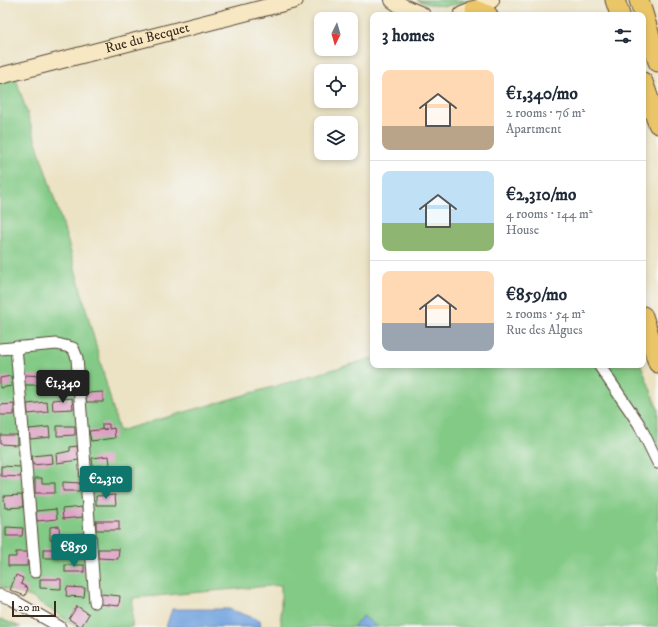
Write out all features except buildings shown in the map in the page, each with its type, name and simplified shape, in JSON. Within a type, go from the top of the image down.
[{"type":"highway","points":[[615,0],[619,12]]},
{"type":"highway","points":[[639,0],[643,12]]},
{"type":"highway","points":[[646,23],[658,62]]},
{"type":"highway","points":[[646,90],[658,124]]},
{"type":"highway","points":[[646,325],[658,363]]},
{"type":"main road","name":"Rue du Becquet","points":[[0,76],[295,0]]},
{"type":"main road","points":[[476,12],[491,0]]},
{"type":"main road","points":[[401,7],[414,12]]},
{"type":"street","points":[[0,349],[57,344],[73,348],[77,358],[95,602]]},
{"type":"street","points":[[16,347],[35,572]]},
{"type":"street","points":[[601,368],[639,424],[658,463]]},
{"type":"street","points":[[0,595],[11,599],[60,627]]},
{"type":"green space","points":[[417,0],[468,0],[462,3],[442,6]]},
{"type":"green space","points":[[14,72],[68,242],[119,431],[370,359],[370,368],[642,368],[658,409],[658,627],[281,627],[281,585],[133,598],[132,627],[77,627],[31,597],[0,587],[0,76]]},
{"type":"green space","points":[[0,619],[21,627],[0,627]]},
{"type":"water","points":[[172,609],[229,609],[260,620],[261,627],[166,627]]},
{"type":"water","points":[[363,616],[377,627],[353,627]]}]
